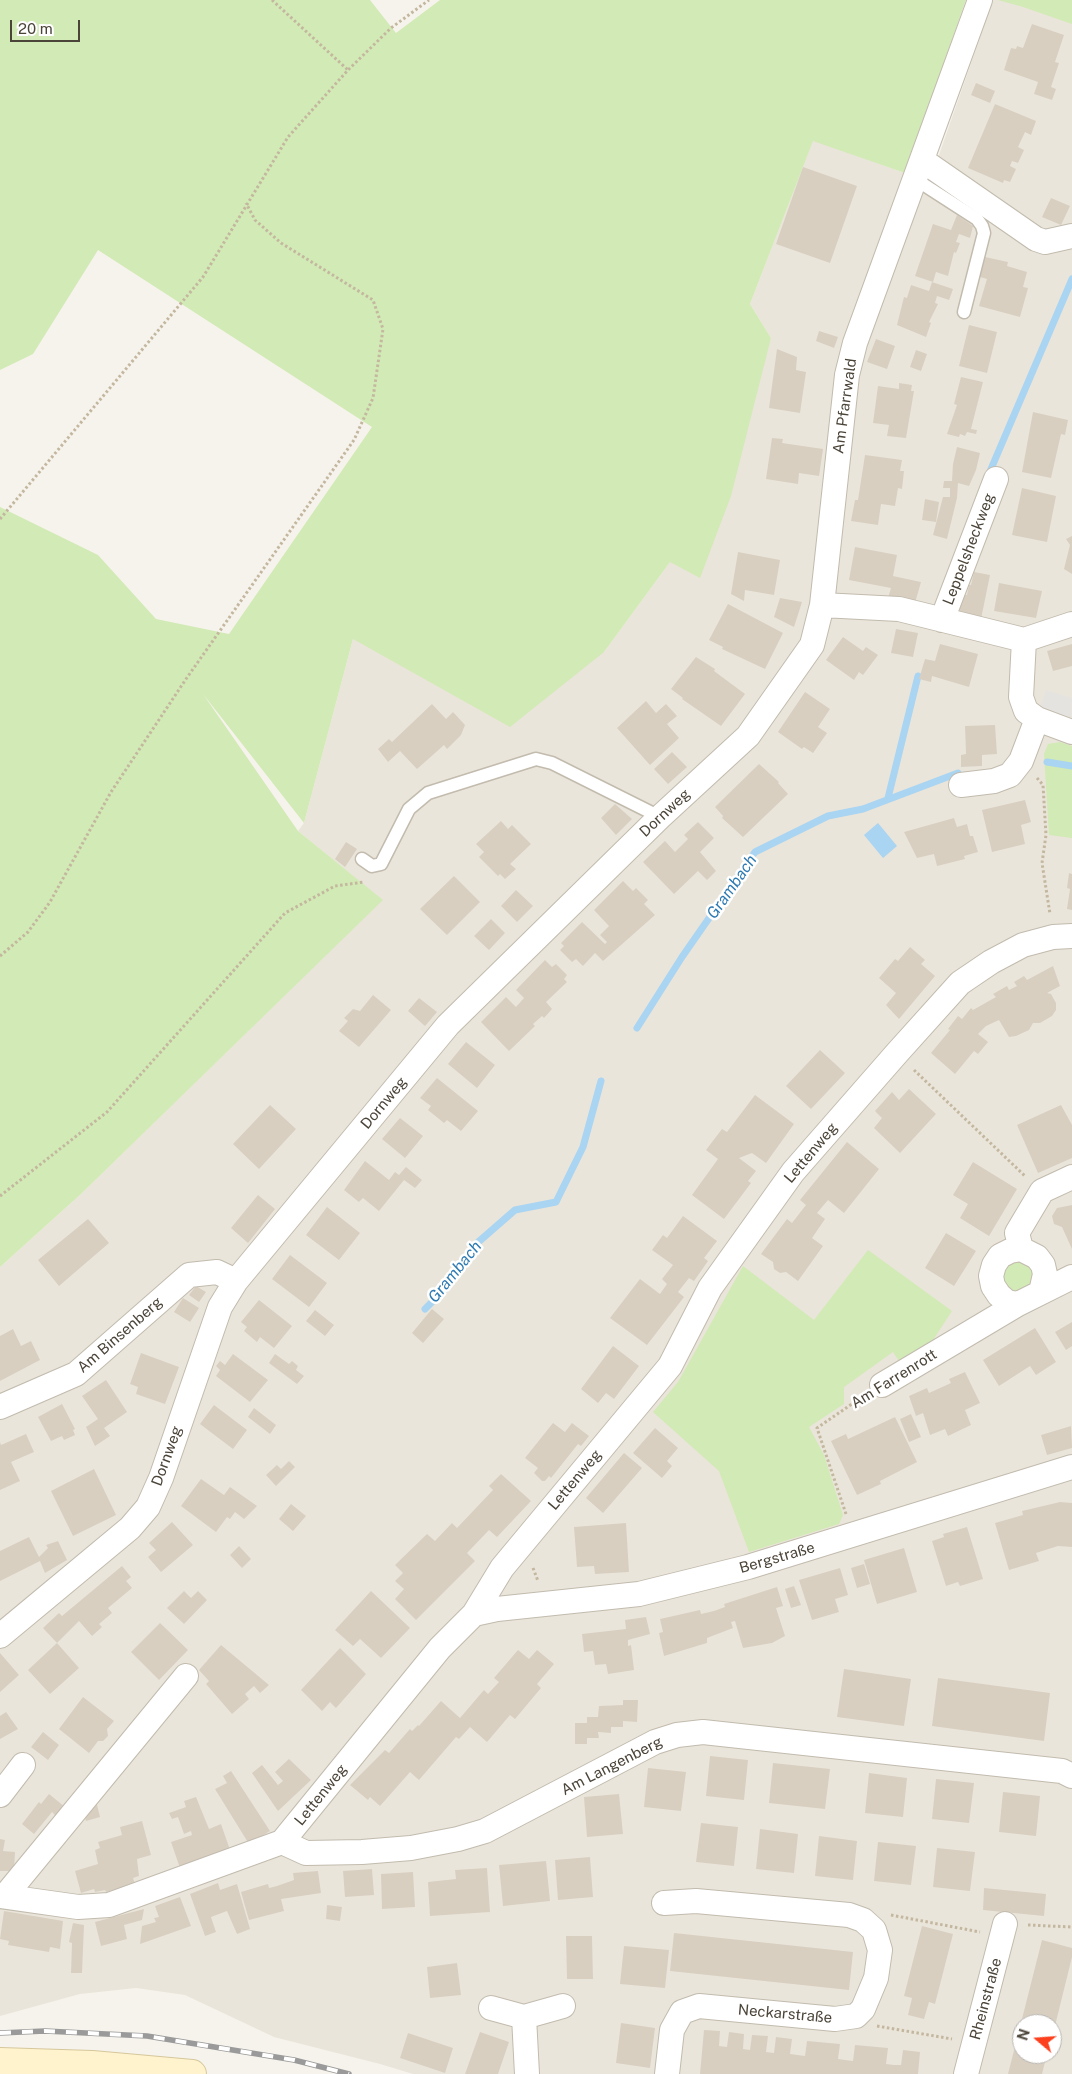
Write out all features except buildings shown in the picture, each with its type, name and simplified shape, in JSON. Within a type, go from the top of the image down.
[{"type":"main road","points":[[0,2062],[92,2065],[191,2074]]},
{"type":"street","name":"Am Pfarrwald","points":[[822,605],[847,376],[855,343],[980,0]]},
{"type":"street","points":[[919,169],[1036,239],[1045,242],[1072,236]]},
{"type":"street","name":"Leppelsheckweg","points":[[942,620],[996,479]]},
{"type":"street","name":"Leppelsheckweg","points":[[822,605],[899,609],[1024,640]]},
{"type":"street","name":"Dornweg","points":[[0,1636],[130,1528],[148,1507],[161,1478],[220,1307],[236,1281],[448,1025],[660,817],[748,736],[812,645],[822,605]]},
{"type":"street","points":[[1072,624],[1024,640],[1021,697],[1026,711],[1037,719],[1072,732]]},
{"type":"street","points":[[961,785],[994,781],[1010,775],[1021,762],[1037,719]]},
{"type":"street","name":"Lettenweg","points":[[282,1842],[440,1648],[474,1614],[502,1568],[670,1366],[710,1288],[793,1172],[960,983],[1010,951],[1062,937]]},
{"type":"street","points":[[1021,1249],[1017,1233],[1037,1187],[1072,1177]]},
{"type":"street","points":[[1018,1304],[1007,1302],[993,1286],[991,1276],[994,1265],[1000,1256],[1010,1251],[1021,1249],[1037,1257],[1043,1265],[1045,1283],[1041,1292]]},
{"type":"street","name":"Am Binsenberg","points":[[0,1407],[76,1374],[189,1275],[217,1272],[236,1281]]},
{"type":"street","name":"Am Farrenrott","points":[[882,1385],[1018,1304],[1072,1277]]},
{"type":"street","name":"Bergstraße","points":[[474,1614],[497,1608],[548,1605],[639,1594],[748,1567],[1072,1467]]},
{"type":"street","points":[[3,1896],[186,1676]]},
{"type":"street","name":"Am Langenberg","points":[[282,1842],[306,1853],[362,1852],[411,1848],[458,1839],[485,1831],[655,1742],[677,1735],[703,1732],[1062,1772],[1072,1776]]},
{"type":"street","points":[[0,1796],[23,1765]]},
{"type":"street","points":[[3,1896],[78,1907],[109,1905],[282,1842]]},
{"type":"street","points":[[664,1904],[696,1901],[849,1915],[863,1920],[874,1930]]},
{"type":"street","name":"Neckarstraße","points":[[667,2074],[672,2030],[682,2012],[699,2006],[835,2020],[856,2016],[868,2000],[879,1968],[879,1942],[874,1930]]},
{"type":"street","name":"Rheinstraße","points":[[966,2074],[1003,1930]]},
{"type":"street","points":[[491,2008],[524,2017],[563,2006]]},
{"type":"street","points":[[524,2017],[527,2074]]},
{"type":"lane","points":[[919,169],[977,219],[983,229],[964,312]]},
{"type":"lane","points":[[362,858],[372,866],[381,864],[409,809],[428,793],[536,759],[552,763],[660,817]]},
{"type":"path","points":[[272,0],[348,70]]},
{"type":"path","points":[[0,519],[203,277],[246,203],[288,137],[348,70],[391,28],[429,0]]},
{"type":"path","points":[[0,956],[28,932],[50,902],[111,792],[186,678],[354,440],[373,398],[384,328],[373,300],[281,244],[255,220],[246,203]]},
{"type":"path","points":[[1043,785],[1046,835],[1042,863],[1062,937]]},
{"type":"path","points":[[0,1196],[107,1112],[285,913],[335,886]]},
{"type":"path","points":[[897,1053],[1037,1187]]},
{"type":"path","name":"Am Farrenrott","points":[[853,1536],[835,1477],[816,1428],[882,1385]]},
{"type":"path","points":[[522,1544],[548,1605]]},
{"type":"path","points":[[874,1930],[892,1914],[1003,1930],[1072,1927]]},
{"type":"path","points":[[872,2026],[974,2042]]},
{"type":"shaded area","points":[[993,0],[1072,0],[1072,2074],[413,2074],[274,2037],[185,1995],[136,1988],[80,1994],[0,2016],[0,1267],[81,1194],[382,900],[298,831],[304,823],[353,639],[604,652],[670,562],[771,338],[750,304],[813,140],[905,173],[931,178]]},
{"type":"shaded area","points":[[1046,690],[1072,698],[1071,718],[1040,708]]},
{"type":"green space","points":[[0,0],[370,0],[396,33],[440,0],[966,0],[905,173],[813,141],[750,304],[771,338],[731,496],[700,578],[670,562],[604,652],[510,727],[353,639],[304,823],[203,694],[298,831],[383,900],[81,1194],[0,1267],[0,507],[98,555],[156,619],[229,634],[372,427],[98,250],[33,354],[0,370]]},
{"type":"green space","points":[[998,0],[1072,0],[1072,24],[1023,7]]},
{"type":"green space","points":[[1060,742],[1072,746],[1072,838],[1049,835],[1044,754],[1048,744]]},
{"type":"green space","points":[[868,1250],[952,1311],[931,1343],[901,1364],[893,1352],[844,1387],[844,1404],[809,1427],[824,1455],[843,1515],[839,1524],[749,1552],[719,1471],[653,1412],[678,1382],[743,1266],[814,1320]]},
{"type":"green space","points":[[1018,1261],[1029,1266],[1034,1277],[1029,1288],[1018,1293],[1007,1288],[1002,1277],[1007,1266]]},
{"type":"water","points":[[878,823],[897,846],[883,858],[864,835]]},
{"type":"waterway","points":[[988,476],[1072,279]]},
{"type":"waterway","points":[[888,798],[918,676]]},
{"type":"waterway","name":"Grambach","points":[[1047,762],[1072,766]]},
{"type":"waterway","name":"Grambach","points":[[637,1028],[682,957],[755,852],[828,816],[863,809],[958,773]]},
{"type":"waterway","name":"Grambach","points":[[425,1309],[445,1289],[476,1244],[515,1210],[556,1202],[583,1147],[601,1081]]},
{"type":"railway","points":[[0,2033],[45,2031],[147,2036],[294,2060],[349,2074]]}]
